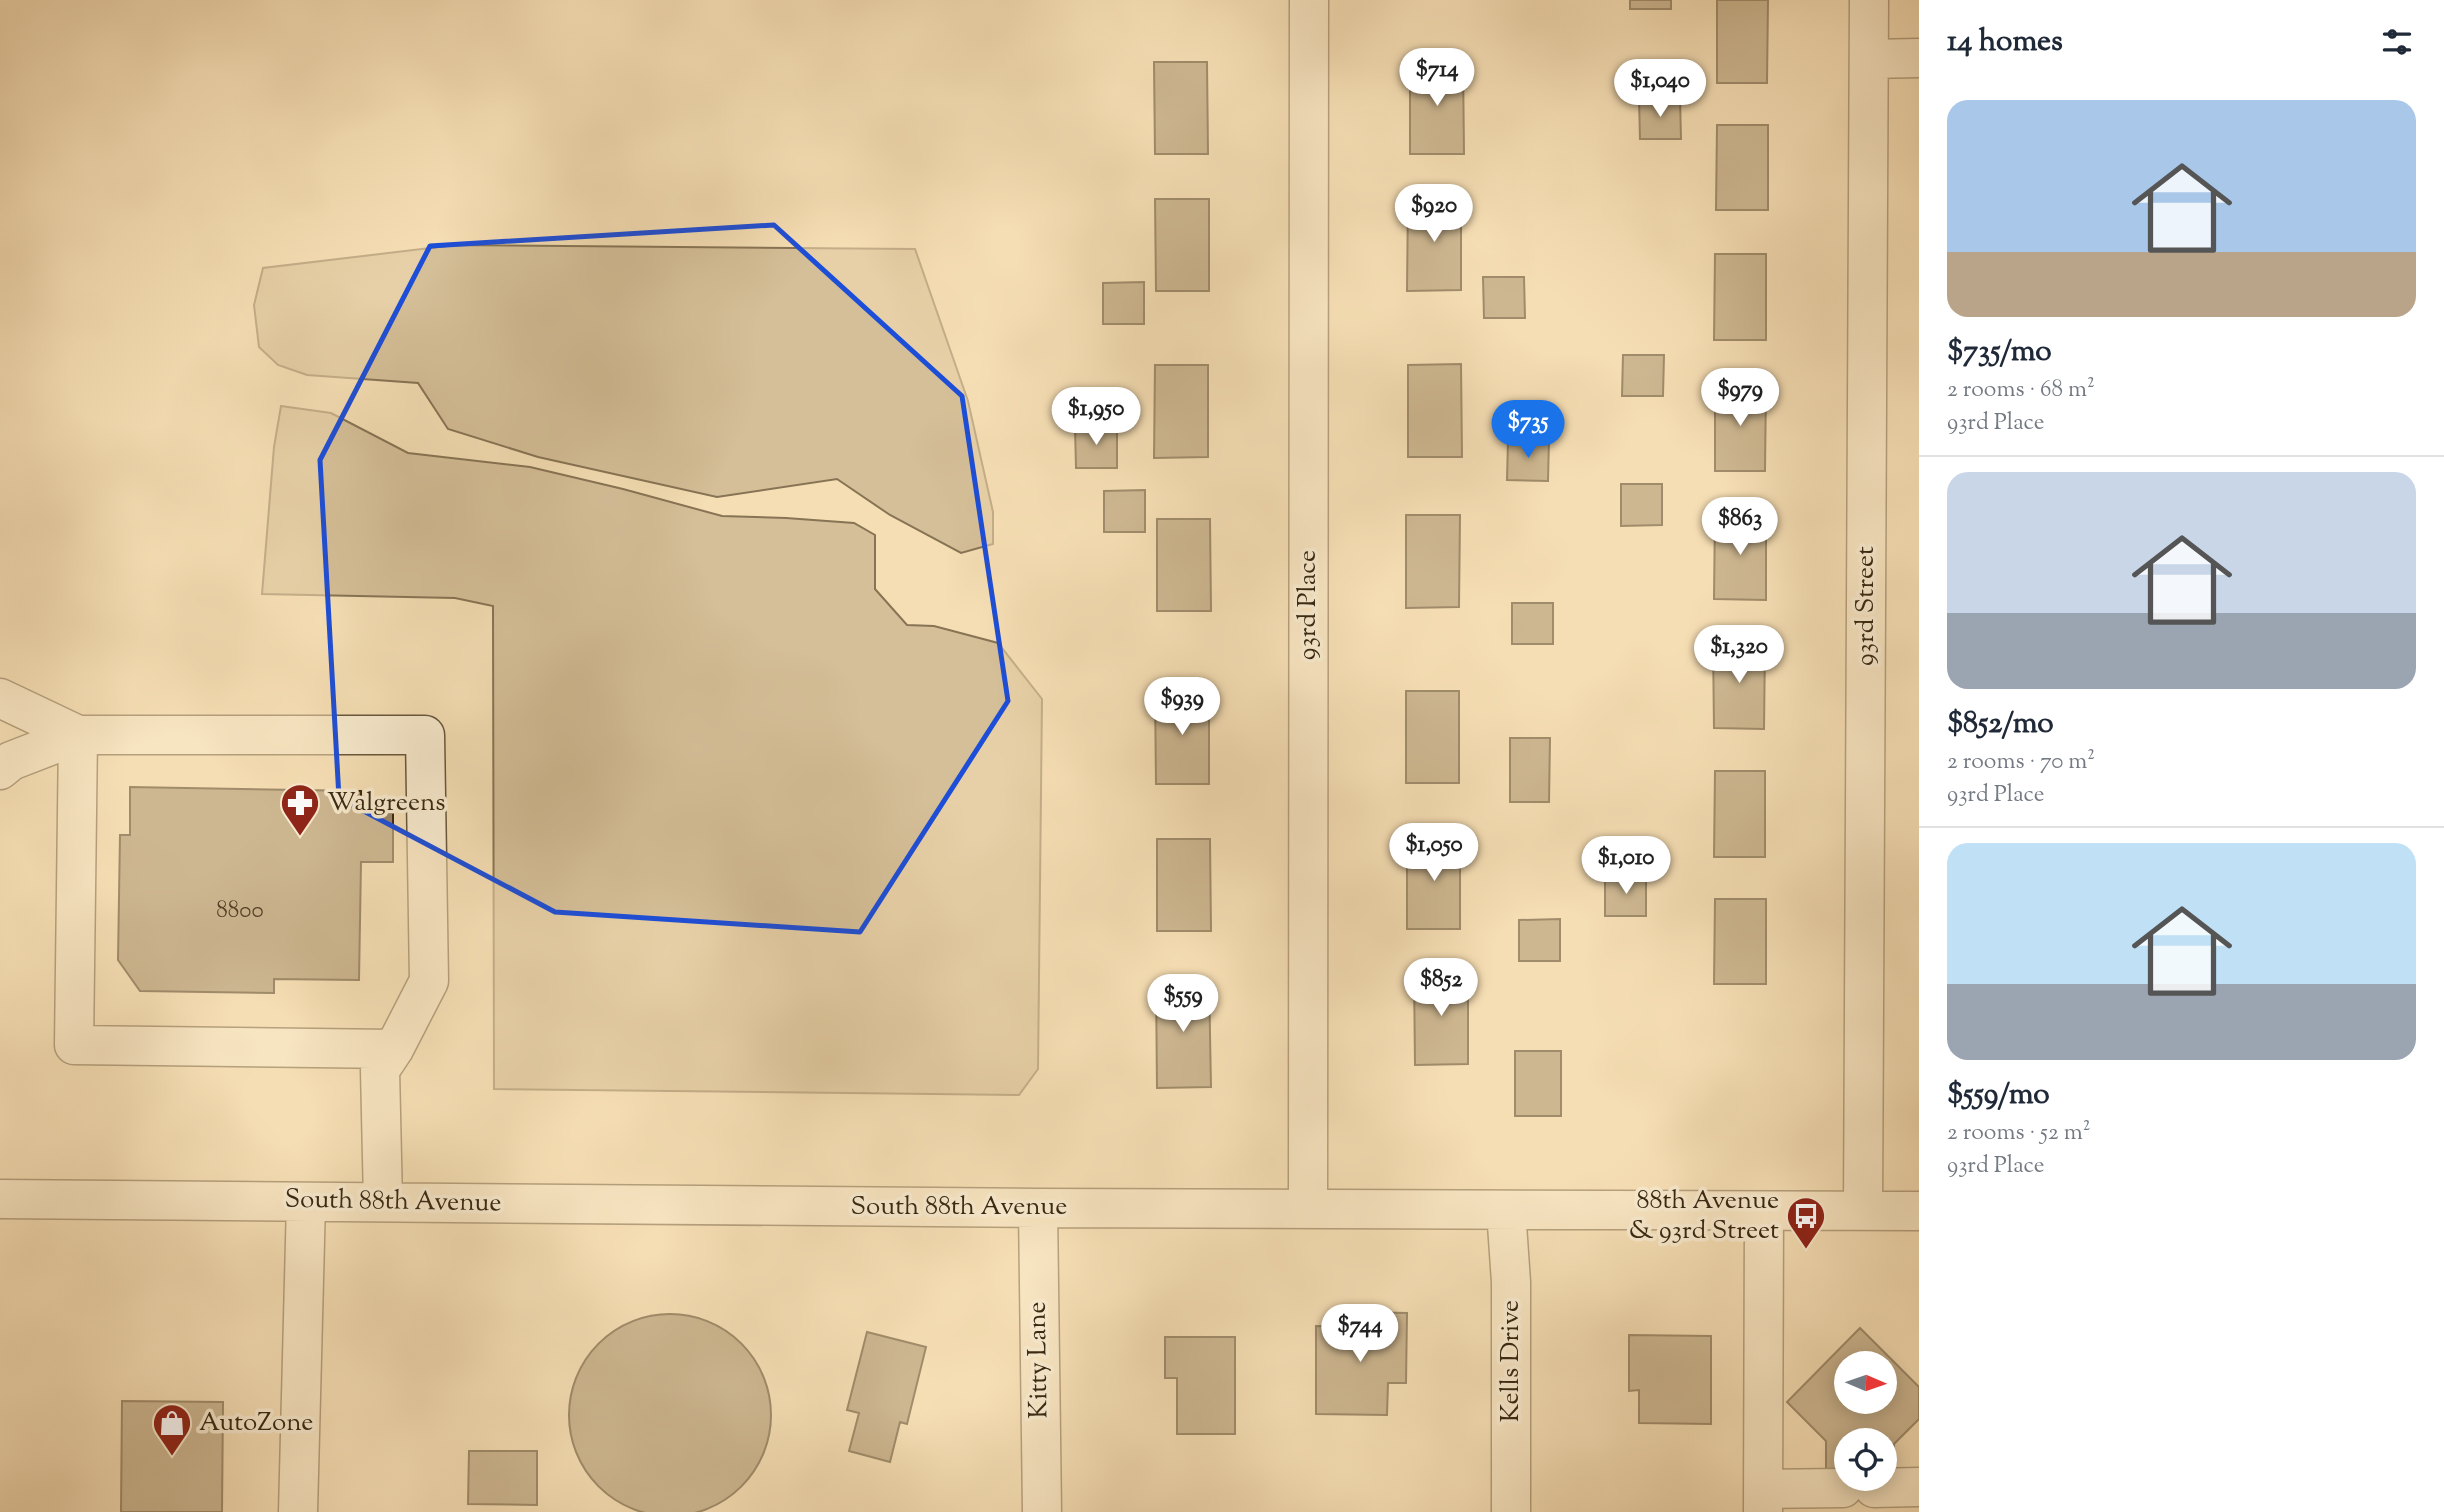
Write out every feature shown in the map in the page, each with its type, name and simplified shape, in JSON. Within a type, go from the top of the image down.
[{"type":"street","name":"93rd Place","points":[[1308,0],[1308,1209]]},
{"type":"street","name":"93rd Street","points":[[1863,1211],[1869,0]]},
{"type":"street","points":[[1869,59],[1919,58]]},
{"type":"street","points":[[0,698],[78,735]]},
{"type":"street","points":[[78,735],[74,1045],[394,1049]]},
{"type":"street","points":[[0,771],[11,761],[78,735],[425,735],[429,981],[394,1049],[380,1070],[383,1202]]},
{"type":"street","name":"South 88th Avenue","points":[[0,1199],[1038,1208],[1919,1211]]},
{"type":"street","points":[[298,1512],[306,1202]]},
{"type":"street","name":"Kitty Lane","points":[[1038,1208],[1042,1512]]},
{"type":"street","name":"Kells Drive","points":[[1506,1210],[1511,1282],[1511,1512]]},
{"type":"street","points":[[1764,1211],[1763,1500],[1859,1488],[1919,1487]]},
{"type":"highlighted area","points":[[774,225],[962,396],[1008,701],[860,932],[555,912],[339,798],[320,460],[430,246]]},
{"type":"shaded area","points":[[455,245],[915,249],[968,401],[993,512],[993,544],[961,553],[890,515],[837,479],[717,497],[538,457],[448,429],[418,383],[307,375],[278,365],[259,347],[254,305],[263,268]]},
{"type":"shaded area","points":[[281,406],[331,413],[408,453],[530,467],[722,516],[854,523],[875,535],[875,589],[907,625],[934,626],[998,643],[1042,699],[1038,1069],[1019,1095],[494,1089],[493,606],[455,598],[262,594],[274,447]]},
{"type":"building","points":[[1630,0],[1671,0],[1671,9],[1630,9]]},
{"type":"building","points":[[1717,0],[1768,0],[1767,83],[1717,83]]},
{"type":"building","points":[[1154,62],[1207,62],[1208,154],[1155,154]]},
{"type":"building","points":[[1410,62],[1463,62],[1464,154],[1410,154]]},
{"type":"building","points":[[1639,98],[1680,98],[1681,139],[1640,139]]},
{"type":"building","points":[[1717,125],[1768,125],[1768,210],[1716,210]]},
{"type":"building","points":[[1408,198],[1461,198],[1461,290],[1407,291]]},
{"type":"building","points":[[1155,199],[1209,199],[1209,291],[1156,291]]},
{"type":"building","points":[[1715,254],[1766,254],[1766,340],[1714,340]]},
{"type":"building","points":[[1483,277],[1524,277],[1525,318],[1484,318]]},
{"type":"building","points":[[1144,282],[1144,324],[1103,324],[1103,283]]},
{"type":"building","points":[[1623,355],[1664,355],[1663,396],[1622,396]]},
{"type":"building","points":[[1461,364],[1462,457],[1408,457],[1408,365]]},
{"type":"building","points":[[1155,365],[1208,365],[1208,457],[1154,458]]},
{"type":"building","points":[[1715,385],[1766,385],[1765,471],[1715,471]]},
{"type":"building","points":[[1117,426],[1117,468],[1076,468],[1075,427]]},
{"type":"building","points":[[1549,439],[1548,481],[1507,480],[1508,440]]},
{"type":"building","points":[[1621,484],[1662,484],[1662,525],[1621,526]]},
{"type":"building","points":[[1145,490],[1145,532],[1104,532],[1104,491]]},
{"type":"building","points":[[1715,513],[1766,514],[1766,600],[1714,599]]},
{"type":"building","points":[[1406,515],[1460,515],[1459,607],[1406,608]]},
{"type":"building","points":[[1157,519],[1210,519],[1211,611],[1157,611]]},
{"type":"building","points":[[1512,603],[1553,603],[1553,644],[1512,644]]},
{"type":"building","points":[[1713,643],[1765,643],[1764,729],[1714,728]]},
{"type":"building","points":[[1155,691],[1209,691],[1209,784],[1156,784]]},
{"type":"building","points":[[1406,691],[1459,691],[1459,783],[1406,783]]},
{"type":"building","points":[[1510,738],[1550,738],[1549,802],[1510,802]]},
{"type":"building","points":[[1715,771],[1765,771],[1765,857],[1714,857]]},
{"type":"building","name":"Walgreens","points":[[130,787],[361,791],[361,812],[393,813],[393,862],[361,862],[359,980],[274,979],[274,993],[140,991],[118,960],[120,835],[130,835]]},
{"type":"building","points":[[1407,837],[1460,837],[1460,929],[1407,929]]},
{"type":"building","points":[[1157,839],[1210,839],[1211,931],[1157,931]]},
{"type":"building","points":[[1605,875],[1646,875],[1646,916],[1605,916]]},
{"type":"building","points":[[1715,899],[1766,899],[1766,984],[1714,984]]},
{"type":"building","points":[[1560,919],[1560,961],[1519,961],[1519,920]]},
{"type":"building","points":[[1414,972],[1468,972],[1468,1064],[1415,1065]]},
{"type":"building","points":[[1156,981],[1209,981],[1211,1087],[1157,1088]]},
{"type":"building","points":[[1515,1051],[1561,1051],[1561,1116],[1515,1116]]},
{"type":"building","points":[[1359,1312],[1407,1313],[1406,1383],[1388,1383],[1387,1415],[1316,1414],[1316,1326],[1359,1327]]},
{"type":"building","points":[[650,1316],[690,1316],[726,1331],[754,1359],[769,1395],[769,1435],[754,1471],[726,1499],[693,1513],[647,1513],[614,1499],[586,1471],[571,1435],[571,1395],[586,1359],[614,1331]]},
{"type":"building","points":[[1860,1328],[1883,1351],[1837,1351]]},
{"type":"building","points":[[867,1332],[926,1347],[907,1424],[900,1422],[890,1462],[849,1451],[859,1413],[847,1410]]},
{"type":"building","points":[[1629,1335],[1711,1336],[1711,1424],[1639,1423],[1639,1390],[1629,1391]]},
{"type":"building","points":[[1165,1337],[1235,1337],[1235,1434],[1177,1434],[1177,1378],[1165,1378]]},
{"type":"building","points":[[1834,1354],[1834,1414],[1897,1414],[1897,1365],[1919,1387],[1919,1419],[1897,1441],[1897,1428],[1834,1428],[1834,1475],[1826,1475],[1826,1441],[1787,1402]]},
{"type":"building","name":"AutoZone","points":[[122,1401],[223,1402],[222,1512],[121,1512]]},
{"type":"building","points":[[469,1451],[537,1451],[537,1505],[468,1504]]},
{"type":"place","name":"Walgreens","points":[[300,837]]},
{"type":"place","name":"88th Avenue & 93rd Street","points":[[1806,1250]]},
{"type":"place","name":"AutoZone","points":[[172,1457]]}]
